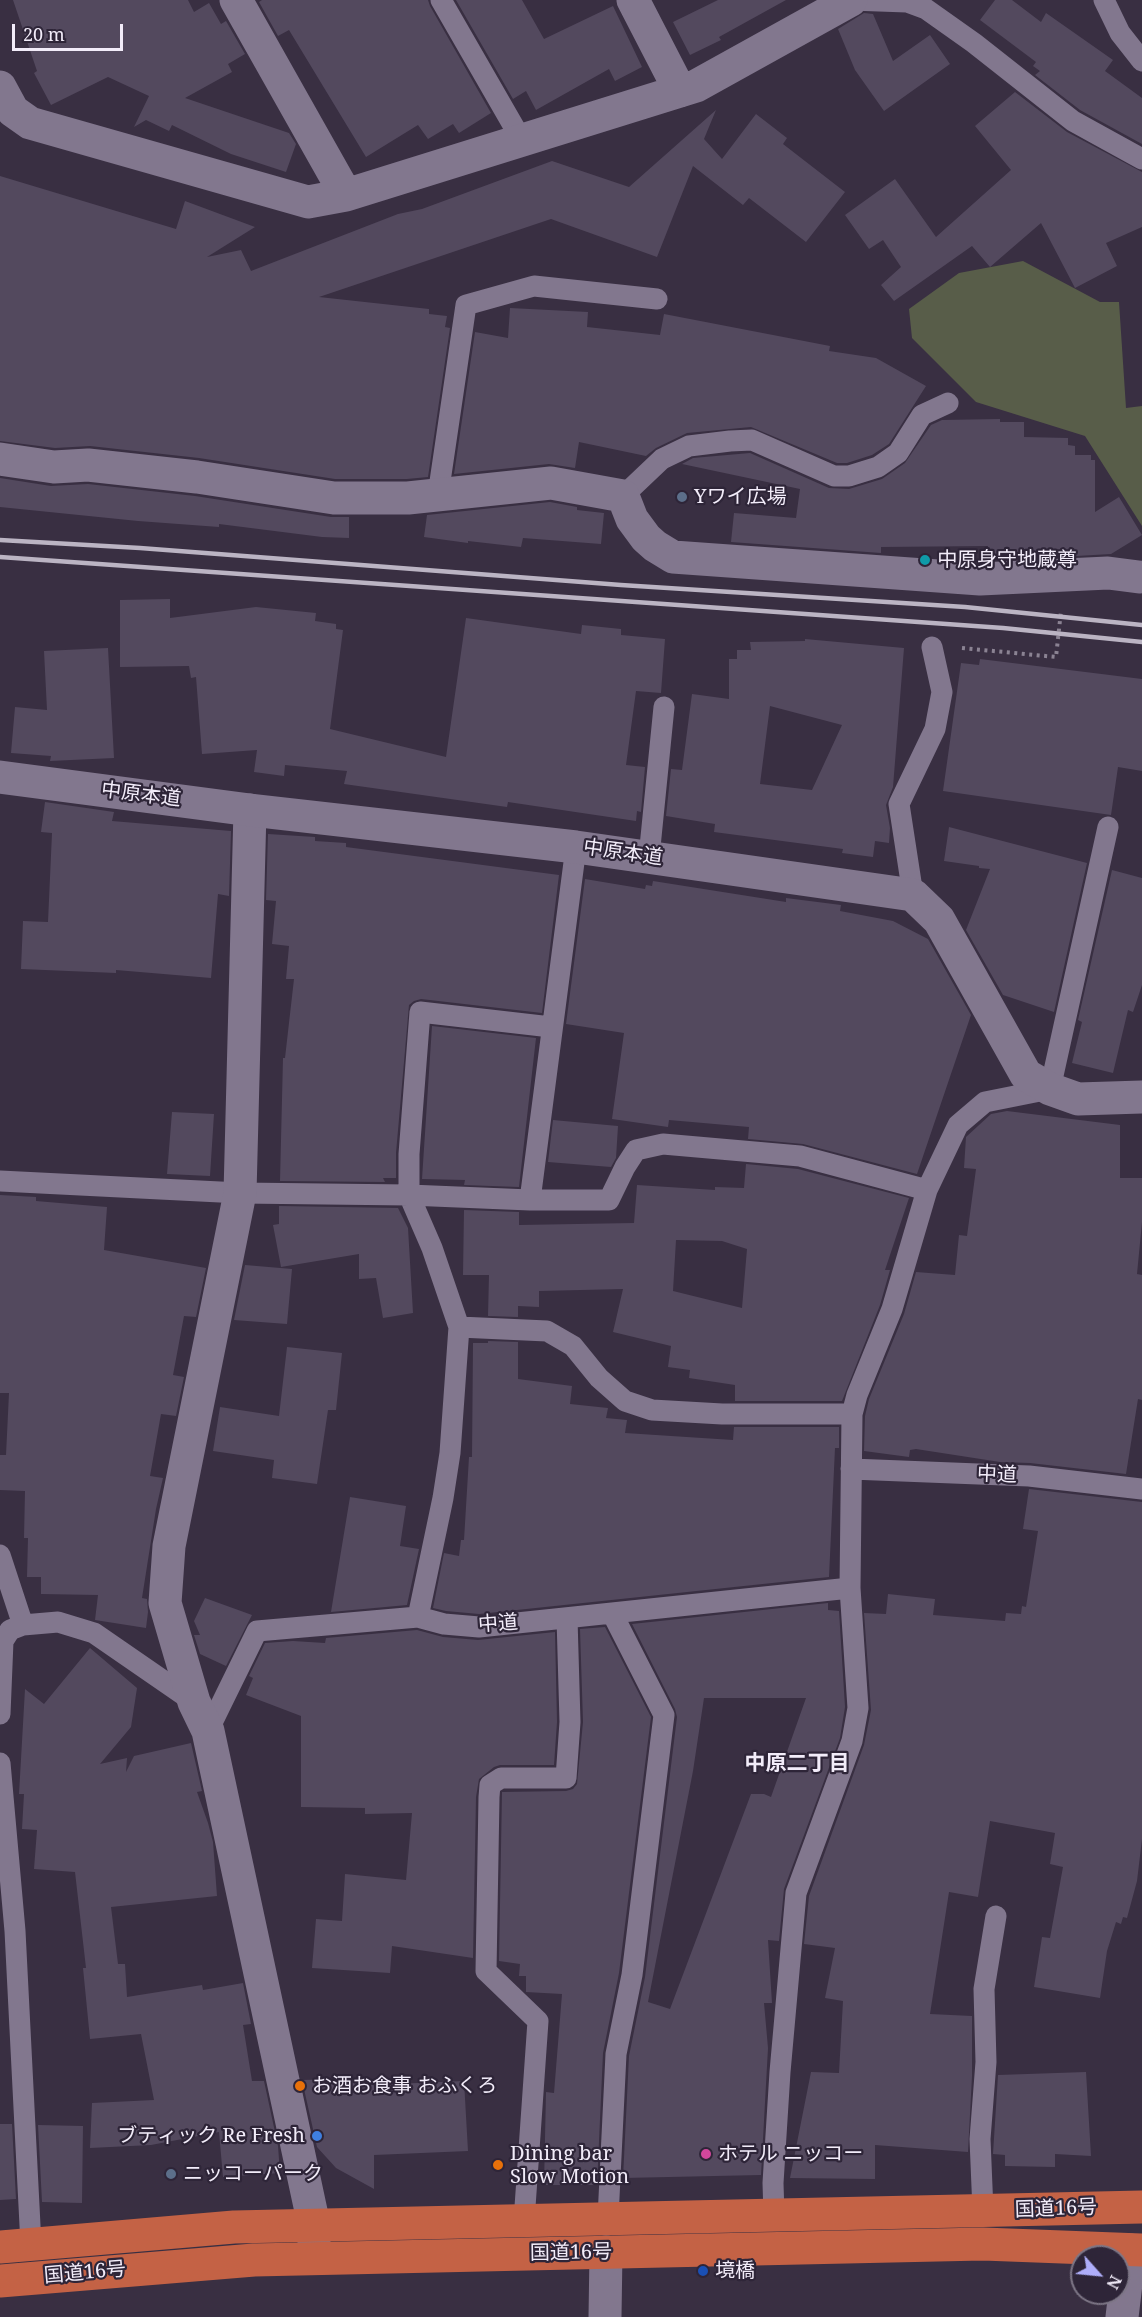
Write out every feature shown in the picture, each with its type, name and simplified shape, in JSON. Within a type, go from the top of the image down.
[{"type":"highway","name":"国道16号","points":[[15,2246],[234,2227],[1142,2207]]},
{"type":"highway","name":"国道16号","points":[[0,2281],[236,2260],[983,2244],[1136,2250]]},
{"type":"street","points":[[236,0],[346,195]]},
{"type":"street","points":[[633,0],[680,91]]},
{"type":"street","points":[[0,87],[14,111],[30,123],[308,202],[346,195],[696,86],[851,0]]},
{"type":"street","points":[[0,459],[54,467],[88,465],[197,477],[334,498],[408,498],[552,483],[623,496],[632,519],[646,538],[673,557],[959,578],[1108,573],[1141,578]]},
{"type":"street","name":"中原本道","points":[[0,777],[250,810],[576,846],[913,895]]},
{"type":"street","points":[[250,810],[240,1193],[166,1567],[165,1603],[194,1702],[208,1731],[314,2225],[314,2259]]},
{"type":"street","points":[[913,895],[939,920],[1026,1075],[1050,1089],[1078,1099],[1142,1097]]},
{"type":"street","points":[[1122,2317],[1136,2250]]},
{"type":"street","points":[[605,2317],[606,2252]]},
{"type":"lane","points":[[441,0],[521,139]]},
{"type":"lane","points":[[851,0],[907,2],[926,9],[974,43],[1072,121],[1142,159]]},
{"type":"lane","points":[[1104,0],[1119,33],[1142,61]]},
{"type":"lane","points":[[438,495],[466,305],[534,286],[657,298]]},
{"type":"lane","points":[[623,496],[662,459],[689,446],[730,441],[752,440],[834,476],[849,476],[878,467],[898,453],[922,415],[948,403]]},
{"type":"lane","points":[[913,895],[899,804],[935,729],[942,692],[932,647]]},
{"type":"lane","points":[[649,857],[664,707]]},
{"type":"lane","points":[[774,2215],[773,2183],[780,2072],[796,1893],[852,1741],[858,1708],[850,1588],[852,1414],[857,1395],[891,1309],[927,1190],[958,1125],[985,1102],[1050,1089],[1108,827]]},
{"type":"lane","points":[[530,1200],[576,846]]},
{"type":"lane","points":[[418,1617],[450,1453],[459,1327],[432,1248],[408,1195],[420,1012],[551,1027]]},
{"type":"lane","points":[[0,1180],[240,1193],[609,1200],[636,1150],[663,1144],[800,1156],[927,1190]]},
{"type":"lane","points":[[459,1327],[547,1331],[573,1346],[599,1378],[625,1401],[652,1410],[722,1414],[852,1414]]},
{"type":"lane","name":"中道","points":[[851,1469],[1029,1476],[1142,1489]]},
{"type":"lane","points":[[0,1555],[23,1625]]},
{"type":"lane","name":"中道","points":[[208,1731],[257,1631],[418,1617],[444,1624],[479,1627],[850,1588]]},
{"type":"lane","points":[[608,2218],[616,2054],[632,1975],[664,1715],[612,1613]]},
{"type":"lane","points":[[524,2221],[538,2022],[486,1971],[489,1797],[490,1785],[501,1778],[566,1778],[570,1722],[567,1618]]},
{"type":"lane","points":[[0,1714],[3,1641],[10,1630],[23,1625],[58,1622],[94,1633],[194,1702]]},
{"type":"lane","points":[[0,1763],[15,1931],[15,2246]]},
{"type":"lane","points":[[983,2211],[980,2139],[986,2062],[984,1989],[996,1917]]},
{"type":"path","points":[[969,648],[1056,657],[1062,606]]},
{"type":"green space","points":[[1023,261],[1100,302],[1119,302],[1126,408],[1142,406],[1142,526],[1085,436],[976,402],[912,338],[909,309],[959,273]]},
{"type":"building","points":[[13,0],[188,0],[194,12],[209,3],[221,24],[226,21],[245,54],[228,64],[232,72],[185,98],[289,133],[296,144],[286,172],[231,154],[172,125],[169,131],[146,120],[134,127],[149,96],[108,77],[51,105],[34,73],[37,71]]},
{"type":"building","points":[[262,0],[428,0],[491,113],[459,133],[453,124],[428,139],[418,125],[366,157],[289,30],[278,36],[259,2]]},
{"type":"building","points":[[456,0],[522,0],[544,39],[613,6],[642,67],[615,81],[609,69],[536,110],[526,91],[513,99]]},
{"type":"building","points":[[718,0],[786,0],[719,37],[721,40],[690,55],[673,22]]},
{"type":"building","points":[[995,0],[1012,0],[1041,22],[1046,13],[1113,60],[1105,71],[1142,98],[1142,144],[1080,110],[1035,75],[1040,71],[1033,66],[1036,62],[980,20]]},
{"type":"building","points":[[864,13],[873,14],[893,61],[930,35],[950,64],[884,111],[855,70],[838,29]]},
{"type":"building","points":[[1015,92],[1067,132],[1142,172],[1142,227],[1106,243],[1117,266],[1075,288],[1041,223],[990,267],[972,246],[894,301],[881,285],[901,267],[883,240],[869,249],[845,215],[895,179],[936,237],[1011,170],[975,126]]},
{"type":"building","points":[[716,110],[704,139],[722,159],[756,114],[787,138],[783,144],[845,192],[806,242],[749,198],[743,205],[693,166],[657,257],[551,219],[319,297],[429,309],[429,314],[447,316],[445,327],[450,328],[428,477],[335,479],[199,458],[90,446],[55,448],[0,441],[0,176],[176,229],[185,201],[255,227],[207,257],[241,250],[251,271],[398,214],[422,209],[552,161],[629,187]]},
{"type":"building","points":[[510,308],[588,312],[587,327],[660,335],[664,314],[830,346],[829,351],[876,358],[926,386],[889,444],[872,455],[847,463],[837,463],[751,427],[687,433],[656,448],[646,456],[579,442],[575,468],[549,464],[454,474],[475,332],[508,338]]},
{"type":"building","points":[[1000,419],[1000,422],[1024,422],[1024,437],[1068,438],[1068,445],[1075,446],[1075,455],[1091,455],[1091,460],[1095,460],[1095,512],[1119,497],[1142,535],[1111,554],[1059,557],[1059,553],[988,555],[988,546],[881,547],[881,553],[731,542],[734,513],[796,518],[800,489],[682,464],[693,458],[750,453],[829,488],[849,489],[882,479],[905,463],[931,425],[942,420]]},
{"type":"building","points":[[0,478],[51,486],[88,484],[195,496],[331,517],[349,517],[349,538],[322,537],[219,524],[219,527],[138,521],[0,507]]},
{"type":"building","points":[[550,502],[577,507],[577,510],[604,513],[601,544],[523,538],[521,547],[424,537],[427,515]]},
{"type":"building","points":[[170,599],[170,618],[256,607],[316,613],[315,621],[336,624],[336,629],[343,630],[330,729],[446,757],[466,618],[581,634],[582,625],[621,629],[621,635],[665,639],[661,693],[636,691],[626,765],[645,767],[641,812],[637,811],[636,821],[508,802],[507,807],[344,784],[347,771],[285,765],[284,776],[254,772],[257,750],[202,754],[196,677],[191,678],[189,666],[120,667],[120,600]]},
{"type":"building","points":[[805,639],[904,648],[893,787],[886,805],[890,828],[889,843],[875,841],[873,857],[842,853],[843,849],[714,832],[715,824],[666,816],[671,769],[682,770],[692,694],[729,699],[729,659],[737,659],[737,650],[751,650],[750,642],[805,641]],"holes":[[[770,706],[842,725],[812,790],[760,784]]]},
{"type":"building","points":[[108,648],[114,758],[50,761],[51,756],[11,753],[15,707],[47,710],[44,651]]},
{"type":"building","points":[[980,659],[1142,679],[1142,771],[1118,767],[1111,815],[943,791],[961,663],[979,665]]},
{"type":"building","points":[[45,802],[114,812],[112,821],[231,831],[229,896],[218,894],[211,978],[116,970],[116,973],[21,969],[23,921],[48,922],[52,833],[41,832]]},
{"type":"building","points":[[949,827],[1087,863],[1054,1012],[1003,995],[966,930],[990,869],[944,861]]},
{"type":"building","points":[[268,834],[315,837],[315,841],[346,843],[346,847],[559,875],[542,1013],[421,999],[409,1005],[396,1153],[396,1178],[383,1178],[385,1182],[280,1181],[283,1058],[285,1058],[294,979],[286,979],[289,946],[272,944],[276,901],[266,900]]},
{"type":"building","points":[[1112,870],[1142,878],[1142,985],[1133,1012],[1128,1010],[1113,1073],[1072,1063],[1082,1022],[1078,1020]]},
{"type":"building","points":[[585,879],[645,889],[646,885],[652,886],[653,881],[786,902],[786,898],[841,905],[840,911],[893,921],[928,939],[971,1015],[917,1174],[803,1144],[748,1139],[749,1127],[669,1120],[668,1127],[612,1119],[624,1033],[566,1024]]},
{"type":"building","points":[[432,1026],[536,1038],[519,1187],[464,1185],[465,1180],[422,1179]]},
{"type":"building","points":[[1007,1111],[1120,1125],[1120,1178],[1142,1178],[1142,1222],[1137,1274],[1142,1275],[1142,1400],[1138,1399],[1126,1474],[1030,1463],[1000,1462],[916,1449],[910,1450],[909,1457],[864,1451],[865,1416],[869,1399],[904,1314],[916,1272],[955,1275],[959,1235],[967,1236],[976,1169],[964,1168],[966,1137],[991,1114]]},
{"type":"building","points":[[172,1112],[214,1114],[210,1176],[167,1174]]},
{"type":"building","points":[[553,1120],[618,1126],[616,1158],[611,1167],[548,1162]]},
{"type":"building","points":[[746,1164],[798,1169],[909,1198],[885,1270],[890,1270],[880,1305],[842,1401],[735,1401],[735,1385],[689,1378],[690,1370],[668,1367],[671,1346],[613,1332],[623,1289],[539,1291],[539,1307],[518,1306],[518,1317],[488,1316],[489,1275],[463,1275],[464,1210],[519,1212],[519,1225],[634,1223],[637,1185],[715,1190],[715,1187],[744,1188]],"holes":[[[676,1240],[722,1241],[747,1249],[742,1308],[673,1291]]]},
{"type":"building","points":[[0,1195],[36,1197],[36,1201],[107,1207],[104,1250],[206,1268],[196,1317],[184,1316],[173,1375],[184,1377],[176,1416],[161,1414],[150,1476],[163,1478],[142,1598],[147,1599],[146,1628],[95,1620],[98,1595],[41,1594],[41,1577],[27,1577],[28,1538],[24,1538],[25,1491],[0,1490],[0,1455],[6,1455],[9,1393],[0,1393]]},
{"type":"building","points":[[279,1206],[398,1208],[408,1228],[413,1313],[383,1318],[376,1278],[359,1279],[359,1254],[281,1267],[273,1225],[279,1224]]},
{"type":"building","points":[[245,1265],[292,1269],[287,1324],[234,1320]]},
{"type":"building","points":[[488,1341],[518,1342],[518,1379],[572,1386],[570,1404],[608,1408],[606,1418],[627,1420],[625,1433],[733,1440],[734,1427],[839,1427],[839,1448],[835,1448],[829,1577],[479,1614],[433,1608],[444,1553],[459,1556],[461,1540],[464,1540],[469,1457],[472,1457],[473,1343],[488,1343]]},
{"type":"building","points":[[287,1347],[342,1353],[336,1410],[328,1410],[317,1484],[272,1478],[274,1460],[213,1451],[220,1407],[279,1416]]},
{"type":"building","points":[[1029,1489],[1142,1502],[1142,1839],[1137,1881],[1127,1918],[1123,1917],[1121,1924],[1116,1922],[1107,1951],[1100,1998],[1034,1987],[1042,1937],[1050,1938],[1063,1867],[1050,1864],[1055,1833],[990,1821],[978,1897],[949,1892],[930,2014],[972,2016],[968,2152],[875,2145],[875,2179],[790,2178],[811,2072],[839,2073],[843,2001],[825,1998],[835,1948],[804,1944],[809,1896],[864,1745],[871,1710],[864,1613],[886,1614],[888,1594],[935,1599],[933,1615],[1005,1621],[1006,1613],[1021,1614],[1022,1606],[1026,1607],[1038,1531],[1023,1529]]},
{"type":"building","points":[[350,1497],[406,1506],[400,1546],[419,1549],[407,1605],[331,1612]]},
{"type":"building","points":[[205,1598],[252,1615],[226,1666],[200,1654],[194,1635],[200,1635],[194,1621]]},
{"type":"building","points":[[828,1603],[828,1610],[839,1611],[845,1707],[840,1738],[784,1889],[779,1941],[768,1940],[772,2003],[764,2003],[768,2048],[761,2175],[623,2178],[629,2056],[645,1977],[677,1717],[632,1624]],"holes":[[[704,1698],[806,1698],[771,1797],[764,1794],[751,1794],[670,2009],[648,2002],[693,1771]]]},
{"type":"building","points":[[605,1627],[651,1717],[619,1973],[603,2053],[597,2185],[544,2185],[546,2092],[554,2093],[562,1994],[526,1992],[526,1976],[519,1976],[520,1964],[499,1961],[502,1792],[566,1791],[573,1789],[577,1784],[583,1722],[580,1629]]},
{"type":"building","points":[[417,1630],[443,1637],[478,1640],[555,1632],[557,1722],[554,1765],[500,1765],[479,1779],[476,1797],[473,1958],[392,1946],[390,1973],[312,1968],[316,1919],[342,1921],[345,1874],[406,1880],[412,1813],[365,1814],[365,1808],[301,1807],[301,1716],[246,1695],[253,1678],[249,1676],[265,1643],[293,1641],[325,1643],[326,1638]]},
{"type":"building","points":[[90,1648],[137,1688],[131,1727],[100,1764],[127,1758],[126,1772],[134,1756],[191,1743],[202,1791],[197,1792],[213,1842],[217,1896],[111,1907],[118,1964],[125,1964],[127,1997],[202,1985],[203,1990],[243,1983],[251,2024],[243,2025],[252,2081],[264,2081],[278,2146],[280,2173],[223,2177],[219,2132],[151,2145],[90,2148],[92,2103],[154,2100],[141,2034],[90,2039],[83,1968],[86,1968],[75,1872],[34,1869],[37,1830],[22,1829],[24,1794],[19,1794],[25,1689],[44,1704]]},
{"type":"building","points":[[1086,2072],[1091,2156],[1055,2154],[1055,2167],[1005,2166],[1005,2155],[993,2154],[998,2075]]},
{"type":"building","points":[[371,2078],[371,2085],[464,2081],[468,2151],[374,2155],[374,2189],[336,2168],[317,2147],[302,2080]]},
{"type":"building","points":[[0,2124],[12,2124],[16,2199],[0,2200]]},
{"type":"building","points":[[38,2125],[83,2126],[82,2203],[42,2202]]},
{"type":"railway","points":[[0,540],[140,548],[621,585],[965,607],[1142,625]]},
{"type":"railway","points":[[0,557],[1003,628],[1142,642]]},
{"type":"place","name":"Yワイ広場","points":[[682,497]]},
{"type":"place","name":"中原身守地蔵尊","points":[[925,560]]},
{"type":"place","name":"お酒お食事 おふくろ","points":[[300,2086]]},
{"type":"place","name":"ブティック Re Fresh","points":[[317,2136]]},
{"type":"place","name":"ホテル ニッコー","points":[[706,2154]]},
{"type":"place","name":"Dining bar Slow Motion","points":[[498,2165]]},
{"type":"place","name":"ニッコーパーク","points":[[171,2174]]},
{"type":"place","name":"境橋","points":[[703,2271]]},
{"type":"district","name":"中原二丁目","points":[[797,1764]]}]
